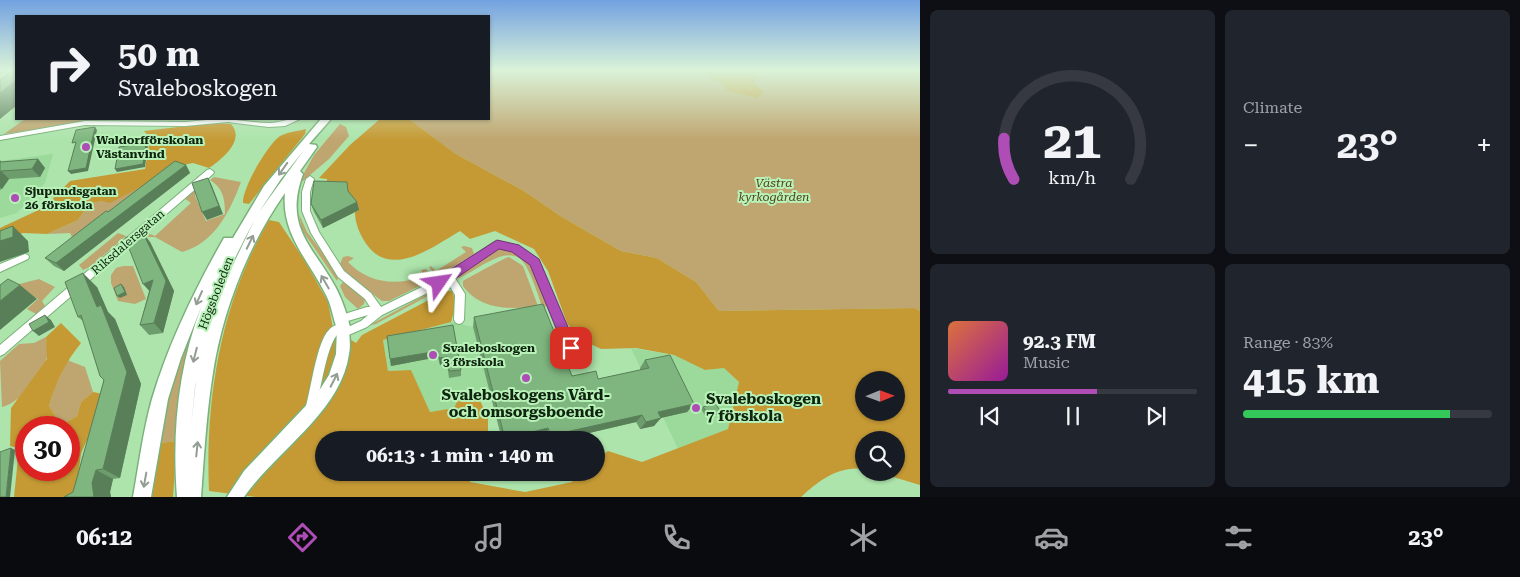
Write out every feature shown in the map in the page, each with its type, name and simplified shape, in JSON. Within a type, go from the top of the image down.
[{"type":"main road","name":"Högsboleden","points":[[186,497],[182,462],[184,414],[191,370],[202,329],[219,280],[253,213],[288,162],[325,120]]},
{"type":"main road","name":"Högsboleden","points":[[192,497],[204,379],[215,328],[234,273],[262,217],[308,151],[335,120]]},
{"type":"main road","points":[[308,151],[294,178],[289,210],[294,232],[333,295],[343,326]]},
{"type":"main road","points":[[142,497],[160,399],[184,332],[211,272],[229,241],[253,213]]},
{"type":"street","points":[[0,138],[85,123],[228,120],[278,124],[293,120]]},
{"type":"street","name":"Riksdalersgatan","points":[[0,351],[210,172]]},
{"type":"street","points":[[310,179],[306,192],[306,211],[315,233],[341,274],[350,284],[365,292],[379,312]]},
{"type":"street","points":[[289,210],[306,211]]},
{"type":"street","points":[[306,420],[317,388],[327,341],[331,333],[343,326],[364,324],[379,312],[449,277],[497,244],[524,253],[535,262],[566,340],[584,360]]},
{"type":"street","points":[[0,268],[26,257]]},
{"type":"street","points":[[449,277],[460,294],[459,320]]},
{"type":"street","points":[[235,497],[259,465],[306,420],[327,393],[337,375],[344,352],[343,326]]},
{"type":"shaded area","points":[[738,93],[762,93],[757,98]]},
{"type":"shaded area","points":[[379,120],[410,120],[456,154],[524,191],[562,217],[621,251],[657,258],[696,282],[719,311],[915,308],[920,311],[920,485],[905,480],[905,431],[855,431],[855,468],[846,469],[822,480],[801,497],[257,497],[209,491],[210,421],[220,351],[228,317],[239,284],[252,251],[269,220],[279,222],[305,261],[328,302],[333,328],[356,343],[362,335],[446,291],[452,291],[455,303],[451,322],[383,340],[388,371],[411,370],[430,412],[454,408],[461,394],[477,394],[488,418],[488,431],[315,431],[315,481],[470,481],[525,492],[573,481],[605,481],[605,453],[608,451],[642,462],[728,429],[739,382],[724,368],[705,370],[674,355],[636,348],[601,349],[578,338],[567,323],[548,271],[534,249],[495,231],[470,239],[460,231],[426,251],[401,259],[388,259],[377,255],[367,245],[358,229],[356,221],[355,212],[359,210],[325,189],[327,179],[319,178],[350,145]]},
{"type":"shaded area","points":[[212,123],[231,124],[236,136],[234,143],[225,155],[209,168],[193,163],[183,165],[110,203],[102,201],[89,204],[78,220],[47,234],[23,233],[0,242],[0,228],[45,207],[70,181],[145,169],[150,138],[144,131]]},
{"type":"shaded area","points":[[306,129],[305,134],[249,204],[243,203],[251,177],[269,148],[280,136]]},
{"type":"shaded area","name":"Sjupundsgatan 26 förskola","points":[[53,154],[45,183],[17,213],[0,218],[0,161]]},
{"type":"shaded area","name":"Svaleboskogen 3 förskola","points":[[451,322],[473,327],[489,389],[477,394],[461,394],[455,408],[430,412],[411,370],[388,371],[383,340]]},
{"type":"shaded area","points":[[61,323],[81,343],[70,358],[55,388],[49,406],[55,416],[15,416],[15,447],[10,446],[11,408],[47,359],[46,337]]},
{"type":"shaded area","name":"Svaleboskogen 7 förskola","points":[[631,348],[674,355],[705,370],[724,368],[739,382],[728,429],[678,449]]},
{"type":"shaded area","points":[[93,392],[103,394],[99,414],[81,453],[80,461],[80,416],[77,416],[81,402]]},
{"type":"shaded area","points":[[177,441],[173,497],[152,497],[160,443]]},
{"type":"shaded area","points":[[16,481],[78,481],[76,495],[72,497],[14,497]]},
{"type":"green space","name":"Västra kyrkogården","points":[[490,93],[920,93],[920,311],[915,308],[719,311],[696,282],[657,258],[621,251],[562,217],[524,191],[456,154],[410,120],[490,120]]},
{"type":"green space","points":[[24,120],[95,120],[4,134]]},
{"type":"green space","points":[[340,124],[346,127],[349,136],[329,159],[297,186],[314,155]]},
{"type":"green space","points":[[214,177],[241,182],[226,215],[212,234],[204,241],[194,248],[182,252],[155,237],[138,237],[145,232],[155,236],[191,203],[184,198],[193,191],[196,192],[195,196],[206,221],[225,214],[222,194],[218,187],[210,180]]},
{"type":"green space","points":[[153,180],[73,239],[70,233],[47,234],[78,220],[89,204],[102,201]]},
{"type":"green space","points":[[299,214],[307,232],[339,275],[337,281],[302,230]]},
{"type":"green space","points":[[118,233],[126,236],[90,267],[83,270],[79,265]]},
{"type":"green space","points":[[461,247],[472,248],[474,254],[437,277],[429,267],[431,266],[436,271],[466,252]]},
{"type":"green space","points":[[498,249],[509,250],[518,254],[532,267],[541,286],[547,306],[544,307],[541,304],[527,268],[520,259],[512,255],[493,259],[456,279],[456,276]]},
{"type":"green space","points":[[343,257],[354,258],[348,262],[365,275],[374,279],[394,282],[404,281],[424,276],[421,270],[426,269],[434,279],[389,301],[382,301],[346,274],[340,264]]},
{"type":"green space","points":[[509,257],[523,266],[538,306],[507,308],[487,304],[470,294],[463,286],[463,281]]},
{"type":"green space","points":[[133,266],[146,299],[135,304],[118,301],[111,283],[111,275],[116,268]]},
{"type":"green space","points":[[215,275],[177,441],[160,443],[167,400],[187,341]]},
{"type":"green space","points":[[39,279],[55,287],[42,301],[45,306],[36,314],[27,309],[38,299],[25,292],[0,289]]},
{"type":"green space","points":[[343,282],[365,298],[364,304],[358,309],[345,297],[340,286]]},
{"type":"green space","points":[[440,287],[441,289],[376,324],[368,326]]},
{"type":"green space","points":[[46,337],[47,358],[39,374],[22,395],[9,405],[2,407],[0,361],[19,344],[34,343]]},
{"type":"green space","points":[[67,360],[85,367],[93,392],[81,402],[77,416],[55,416],[49,406],[56,382]]},
{"type":"building","points":[[95,127],[86,168],[68,171],[76,142],[72,143],[76,130]]},
{"type":"building","points":[[146,143],[143,164],[115,169],[119,147]]},
{"type":"building","points":[[38,159],[32,169],[0,172],[0,162]]},
{"type":"building","points":[[175,161],[186,165],[56,263],[45,258],[106,211],[108,212]]},
{"type":"building","points":[[208,178],[219,206],[202,212],[192,183]]},
{"type":"building","points":[[314,181],[347,182],[348,191],[357,202],[321,220],[311,204]]},
{"type":"building","points":[[13,226],[13,237],[0,241],[0,231]]},
{"type":"building","points":[[142,231],[166,281],[154,323],[140,325],[153,280],[143,284],[125,238]]},
{"type":"building","points":[[83,273],[97,307],[101,305],[127,372],[103,469],[96,470],[92,483],[94,497],[64,497],[73,492],[76,481],[80,481],[80,467],[104,380],[100,376],[81,315],[78,317],[65,282]]},
{"type":"building","points":[[8,279],[20,285],[0,301],[0,285]]},
{"type":"building","points":[[121,284],[125,292],[117,296],[114,288]]},
{"type":"building","name":"Svaleboskogens Vård- och omsorgsboende","points":[[543,304],[572,376],[596,371],[598,379],[649,368],[645,360],[670,355],[694,404],[658,412],[661,418],[646,422],[642,415],[570,431],[549,431],[548,428],[536,431],[503,431],[474,317]]},
{"type":"building","points":[[45,315],[49,322],[33,331],[29,324]]},
{"type":"building","points":[[453,325],[461,370],[449,371],[447,357],[439,358],[438,351],[390,359],[387,336]]},
{"type":"building","points":[[715,403],[721,412],[709,415],[703,407]]},
{"type":"building","points":[[11,448],[6,497],[0,497],[0,452]]},
{"type":"place","name":"Waldorfförskolan Västanvind","points":[[86,147]]},
{"type":"place","name":"Sjupundsgatan 26 förskola","points":[[15,198]]},
{"type":"place","name":"Svaleboskogen 3 förskola","points":[[433,355]]},
{"type":"place","name":"Svaleboskogens Vård- och omsorgsboende","points":[[526,378]]},
{"type":"place","name":"Svaleboskogen 7 förskola","points":[[696,408]]},
{"type":"route","points":[[439,283],[497,244],[515,248],[535,262],[566,340],[571,348]]}]
